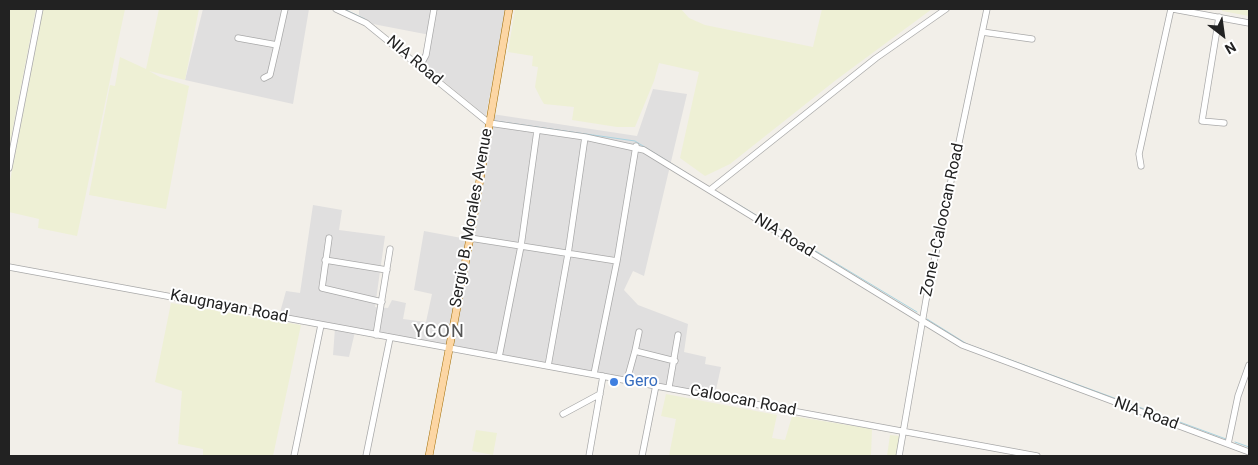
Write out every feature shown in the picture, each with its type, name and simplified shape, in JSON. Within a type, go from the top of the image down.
[{"type":"main road","name":"Sergio B. Morales Avenue","points":[[428,456],[470,238],[509,9]]},
{"type":"street","points":[[9,168],[40,9]]},
{"type":"street","points":[[264,78],[270,75],[285,9]]},
{"type":"street","name":"NIA Road","points":[[336,9],[360,18],[421,64],[489,123],[636,146],[962,345],[1249,452]]},
{"type":"street","points":[[421,64],[434,9]]},
{"type":"street","points":[[710,190],[876,58],[946,9]]},
{"type":"street","name":"Zone I-Caloocan Road","points":[[899,456],[923,321],[987,9]]},
{"type":"street","points":[[1140,166],[1138,154],[1172,9],[1249,23]]},
{"type":"street","points":[[1218,17],[1202,121],[1224,123]]},
{"type":"street","points":[[982,32],[1032,40]]},
{"type":"street","points":[[238,38],[277,45]]},
{"type":"street","points":[[498,357],[521,246],[538,131]]},
{"type":"street","points":[[548,366],[568,254],[585,137]]},
{"type":"street","points":[[594,374],[617,261],[636,146]]},
{"type":"street","points":[[329,238],[322,288],[382,302]]},
{"type":"street","points":[[470,238],[617,261]]},
{"type":"street","points":[[376,335],[390,249]]},
{"type":"street","points":[[325,260],[387,270]]},
{"type":"street","name":"Kaugnayan Road","points":[[9,267],[448,349]]},
{"type":"street","points":[[294,456],[321,325]]},
{"type":"street","points":[[627,380],[639,332]]},
{"type":"street","points":[[669,387],[675,361],[678,334]]},
{"type":"street","points":[[366,456],[390,338]]},
{"type":"street","name":"Caloocan Road","points":[[448,349],[669,387],[1036,456]]},
{"type":"street","points":[[635,351],[675,361]]},
{"type":"street","points":[[1228,444],[1238,396],[1249,366]]},
{"type":"street","points":[[589,456],[603,376]]},
{"type":"street","points":[[642,456],[656,385]]},
{"type":"street","points":[[563,414],[600,394]]},
{"type":"shaded area","points":[[203,9],[309,9],[293,104],[185,80]]},
{"type":"shaded area","points":[[359,9],[506,9],[486,116],[424,65],[428,55],[430,35],[373,24],[359,15]]},
{"type":"shaded area","points":[[653,89],[687,94],[644,276],[633,271],[624,290],[638,305],[688,324],[684,352],[706,357],[705,364],[721,367],[714,399],[355,332],[349,357],[333,355],[335,328],[279,316],[286,291],[300,293],[313,205],[342,210],[339,230],[385,236],[375,307],[388,308],[392,300],[406,303],[403,319],[426,322],[432,294],[414,290],[424,231],[467,239],[492,114],[637,136]]},
{"type":"green space","points":[[9,9],[36,9],[9,149]]},
{"type":"green space","points":[[43,9],[125,9],[77,236],[38,228],[39,219],[9,212],[9,186]]},
{"type":"green space","points":[[159,9],[199,9],[185,80],[149,71],[160,77],[189,86],[166,209],[89,195],[110,85],[115,86],[120,57],[146,69]]},
{"type":"green space","points":[[515,9],[681,9],[689,18],[705,25],[813,47],[822,9],[932,9],[836,80],[730,164],[705,176],[680,158],[699,72],[659,63],[654,81],[635,127],[617,127],[572,120],[574,107],[544,104],[535,87],[538,67],[532,66],[533,56],[508,52]]},
{"type":"green space","points":[[1222,9],[1249,9],[1249,16],[1222,11]]},
{"type":"green space","points":[[171,303],[301,325],[273,456],[203,456],[203,449],[178,444],[182,391],[155,382]]},
{"type":"green space","points":[[666,394],[777,415],[772,438],[785,440],[792,416],[872,429],[871,455],[887,456],[669,456],[676,419],[661,416]]},
{"type":"green space","points":[[476,430],[497,433],[493,455],[472,451]]},
{"type":"green space","points":[[890,435],[900,436],[897,456],[887,456]]},
{"type":"waterway","points":[[344,9],[365,19]]},
{"type":"waterway","points":[[495,121],[635,141],[690,175]]},
{"type":"waterway","points":[[736,203],[917,312]]},
{"type":"waterway","points":[[927,319],[967,344],[1226,439]]},
{"type":"waterway","points":[[1235,442],[1249,447]]},
{"type":"place","name":"Gero","points":[[614,382]]},
{"type":"district","name":"YCON","points":[[439,332]]}]
